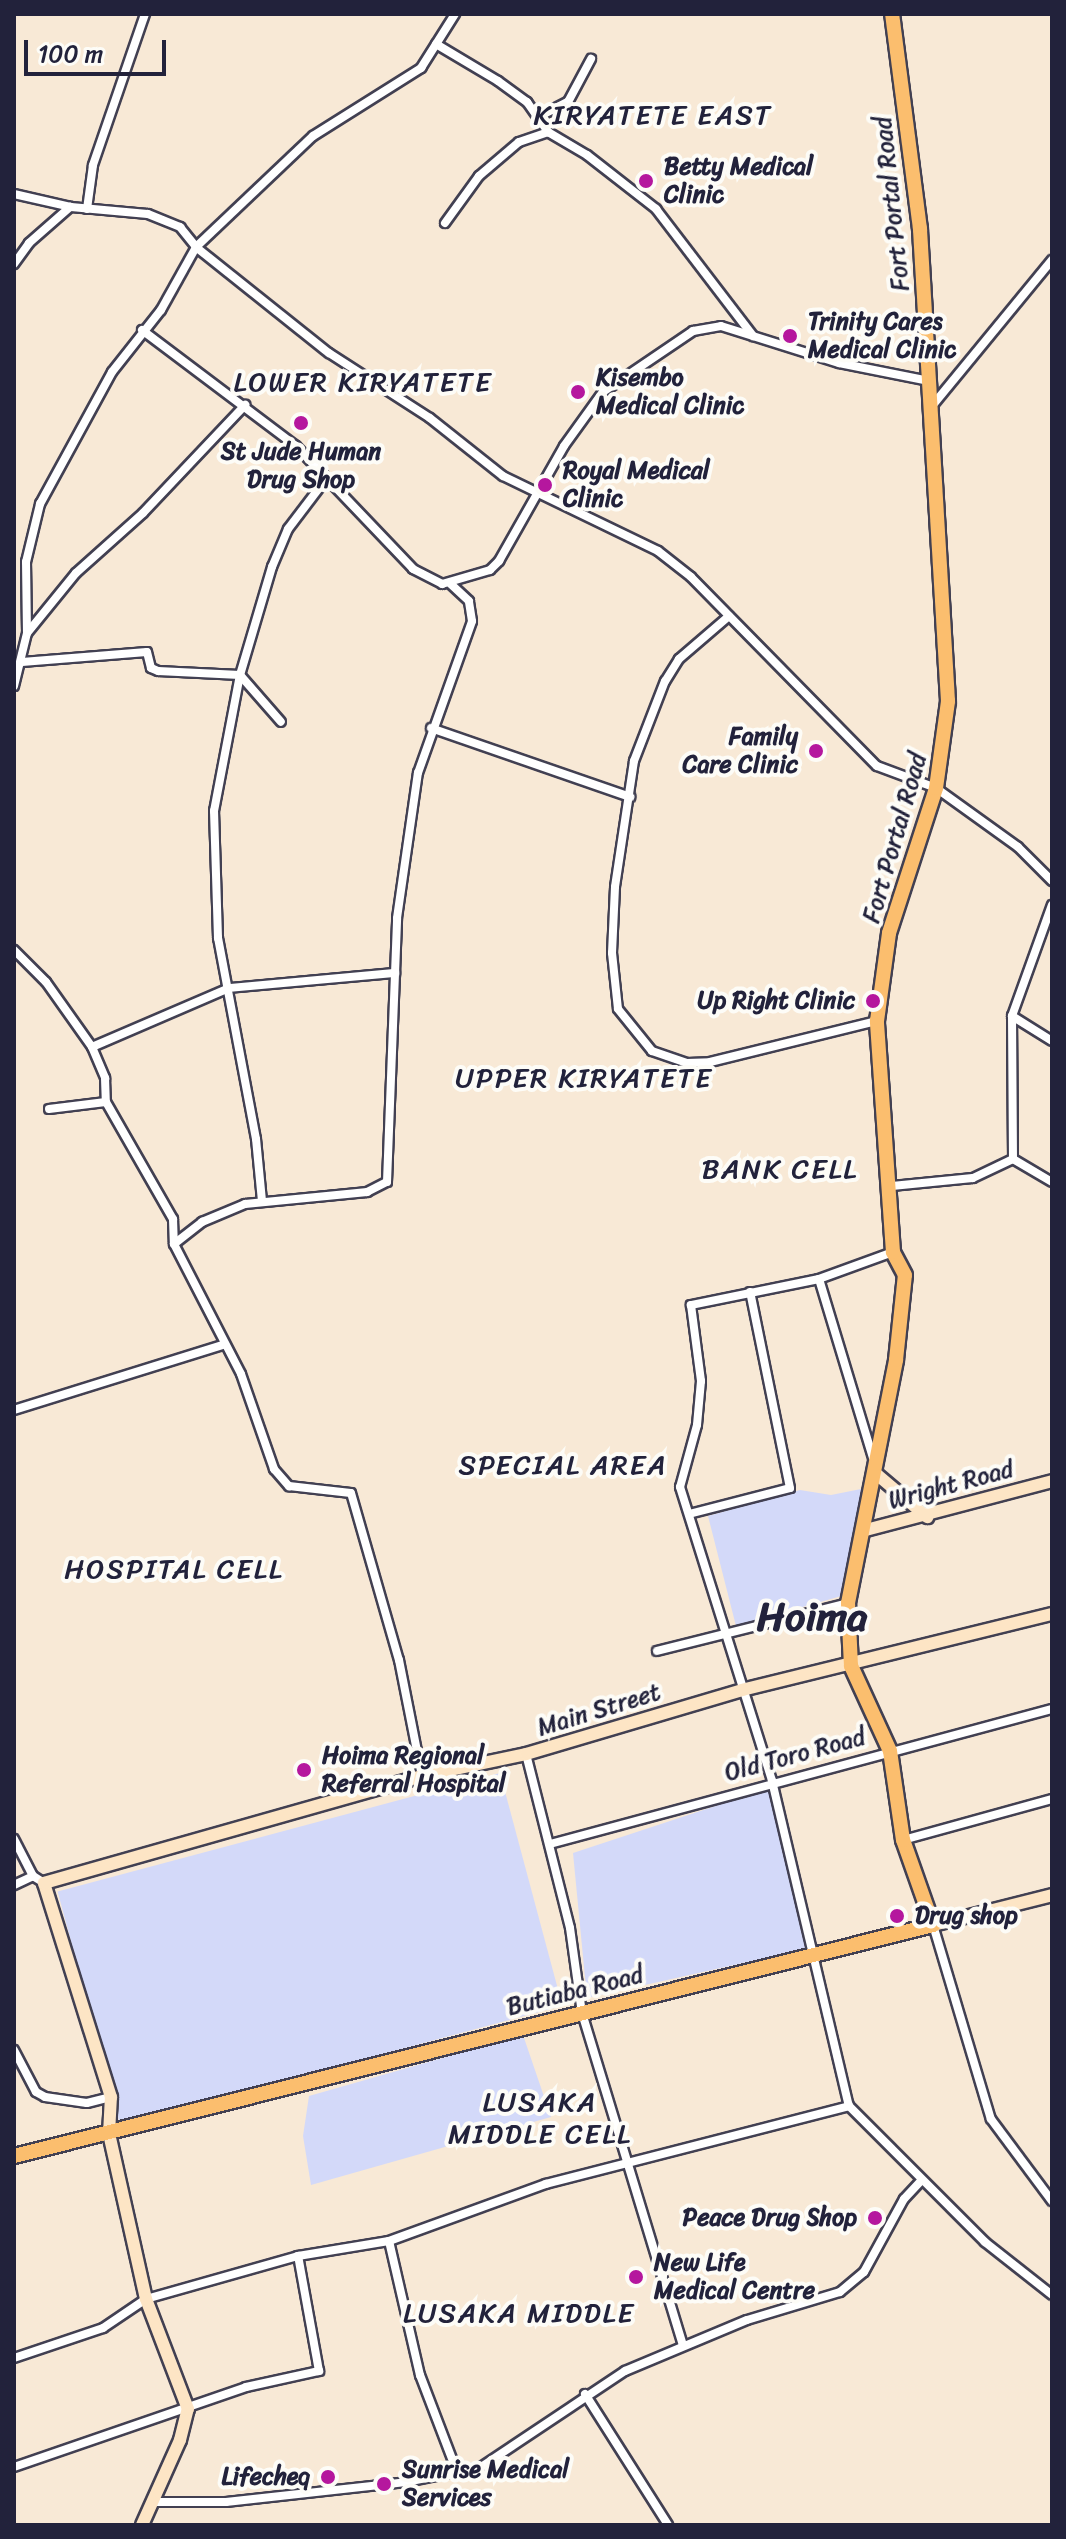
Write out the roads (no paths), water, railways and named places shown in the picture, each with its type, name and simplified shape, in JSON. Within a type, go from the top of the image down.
[{"type":"main road","name":"Fort Portal Road","points":[[851,1666],[848,1603],[902,1319],[905,1275],[893,1252],[892,1186],[877,1021],[889,933],[936,788],[948,701],[920,229],[892,14]]},
{"type":"main road","points":[[851,1666],[890,1751],[903,1840],[933,1925]]},
{"type":"main road","name":"Butiaba Road","points":[[14,2156],[933,1925]]},
{"type":"street","points":[[87,209],[93,165],[145,14]]},
{"type":"street","points":[[14,686],[27,633],[26,562],[40,504],[82,419],[142,330],[161,310],[196,247],[313,136],[421,68],[455,14]]},
{"type":"street","points":[[436,44],[498,81],[540,116],[548,132],[587,155],[656,209],[756,339]]},
{"type":"street","points":[[540,116],[568,102],[591,59]]},
{"type":"street","points":[[445,223],[479,176],[519,142],[548,132]]},
{"type":"street","points":[[14,194],[71,207],[165,220],[180,227],[196,247],[329,353],[430,418],[503,476],[629,533],[658,551],[729,616],[877,766],[936,788],[1018,847],[1052,881]]},
{"type":"street","points":[[14,264],[29,243],[71,207]]},
{"type":"street","points":[[931,406],[1052,260]]},
{"type":"street","points":[[451,584],[499,561],[536,493],[603,392],[652,357],[707,326],[839,363],[931,381]]},
{"type":"street","points":[[142,330],[245,405],[326,479],[413,569],[428,579],[451,584],[469,601],[472,621],[431,728],[418,773],[395,973],[387,1182],[367,1192],[262,1201],[202,1222],[174,1244]]},
{"type":"street","points":[[27,633],[76,573],[143,513],[245,405]]},
{"type":"street","points":[[262,1201],[229,988],[218,938],[214,811],[240,675],[283,542],[326,479]]},
{"type":"street","points":[[729,616],[679,659],[665,681],[634,761],[615,887],[612,953],[618,1009],[652,1051],[667,1060],[710,1062],[877,1021]]},
{"type":"street","points":[[22,662],[147,652],[151,668],[158,671],[240,675],[281,722]]},
{"type":"street","points":[[431,728],[559,768],[630,797]]},
{"type":"street","points":[[1013,1159],[1012,1016],[1052,905]]},
{"type":"street","points":[[14,950],[46,982],[92,1047],[105,1078],[106,1102],[173,1219],[174,1244],[223,1345],[241,1374],[274,1469],[289,1486],[351,1493],[399,1660],[422,1776]]},
{"type":"street","points":[[92,1047],[229,988],[395,973]]},
{"type":"street","points":[[1012,1016],[1052,1041]]},
{"type":"street","points":[[49,1109],[106,1102]]},
{"type":"street","points":[[1013,1159],[1052,1182]]},
{"type":"street","points":[[892,1186],[973,1178],[1013,1159]]},
{"type":"street","points":[[893,1252],[819,1279],[691,1305],[701,1381],[697,1425],[680,1471],[689,1514],[724,1634],[772,1781],[849,2106],[985,2242],[1052,2295]]},
{"type":"street","points":[[819,1279],[874,1466],[927,1517]]},
{"type":"street","points":[[689,1514],[790,1488],[750,1292]]},
{"type":"street","points":[[14,1410],[223,1345]]},
{"type":"street","name":"Wright Road","points":[[862,1531],[927,1517],[1052,1481]]},
{"type":"street","points":[[657,1651],[848,1603]]},
{"type":"street","name":"Main Street","points":[[39,1880],[422,1776],[526,1754],[742,1690],[851,1666],[1052,1614]]},
{"type":"street","name":"Old Toro Road","points":[[550,1844],[772,1781],[1052,1709]]},
{"type":"street","points":[[526,1754],[550,1844],[582,2013],[683,2345]]},
{"type":"street","points":[[903,1840],[1052,1799]]},
{"type":"street","points":[[14,1839],[39,1880],[111,2097],[109,2134],[146,2299],[188,2409],[142,2525]]},
{"type":"street","points":[[14,1885],[39,1880]]},
{"type":"street","name":"Butiaba Road","points":[[933,1925],[1052,1895]]},
{"type":"street","points":[[933,1925],[991,2119],[1052,2201]]},
{"type":"street","points":[[14,2050],[36,2092],[45,2097],[87,2103],[111,2097]]},
{"type":"street","points":[[14,2358],[103,2328],[146,2299],[298,2256],[389,2241],[546,2184],[849,2106]]},
{"type":"street","points":[[153,2502],[226,2502],[457,2472],[503,2455],[585,2394],[683,2345],[840,2292],[864,2272],[904,2199],[921,2181]]},
{"type":"street","points":[[389,2241],[420,2375],[457,2472]]},
{"type":"street","points":[[14,2467],[246,2387],[319,2371],[298,2256]]},
{"type":"street","points":[[585,2394],[668,2525]]},
{"type":"place","name":"Betty Medical Clinic","points":[[646,181]]},
{"type":"place","name":"Trinity Cares Medical Clinic","points":[[790,336]]},
{"type":"place","name":"Kisembo Medical Clinic","points":[[578,392]]},
{"type":"place","name":"St Jude Human Drug Shop","points":[[301,423]]},
{"type":"place","name":"Royal Medical Clinic","points":[[545,485]]},
{"type":"place","name":"Family Care Clinic","points":[[816,751]]},
{"type":"place","name":"Up Right Clinic","points":[[873,1001]]},
{"type":"place","name":"Hoima Regional Referral Hospital","points":[[304,1770]]},
{"type":"place","name":"Drug shop","points":[[897,1916]]},
{"type":"place","name":"Peace Drug Shop","points":[[875,2218]]},
{"type":"place","name":"New Life Medical Centre","points":[[636,2277]]},
{"type":"place","name":"Lifecheq","points":[[328,2477]]},
{"type":"place","name":"Sunrise Medical Services","points":[[384,2484]]},
{"type":"district","name":"KIRYATETE EAST","points":[[653,115]]},
{"type":"district","name":"LOWER KIRYATETE","points":[[363,382]]},
{"type":"district","name":"UPPER KIRYATETE","points":[[584,1078]]},
{"type":"district","name":"BANK CELL","points":[[780,1169]]},
{"type":"district","name":"SPECIAL AREA","points":[[563,1465]]},
{"type":"district","name":"HOSPITAL CELL","points":[[174,1569]]},
{"type":"district","name":"Hoima","points":[[812,1617]]},
{"type":"district","name":"LUSAKA MIDDLE CELL","points":[[540,2118]]},
{"type":"district","name":"LUSAKA MIDDLE","points":[[519,2313]]}]
